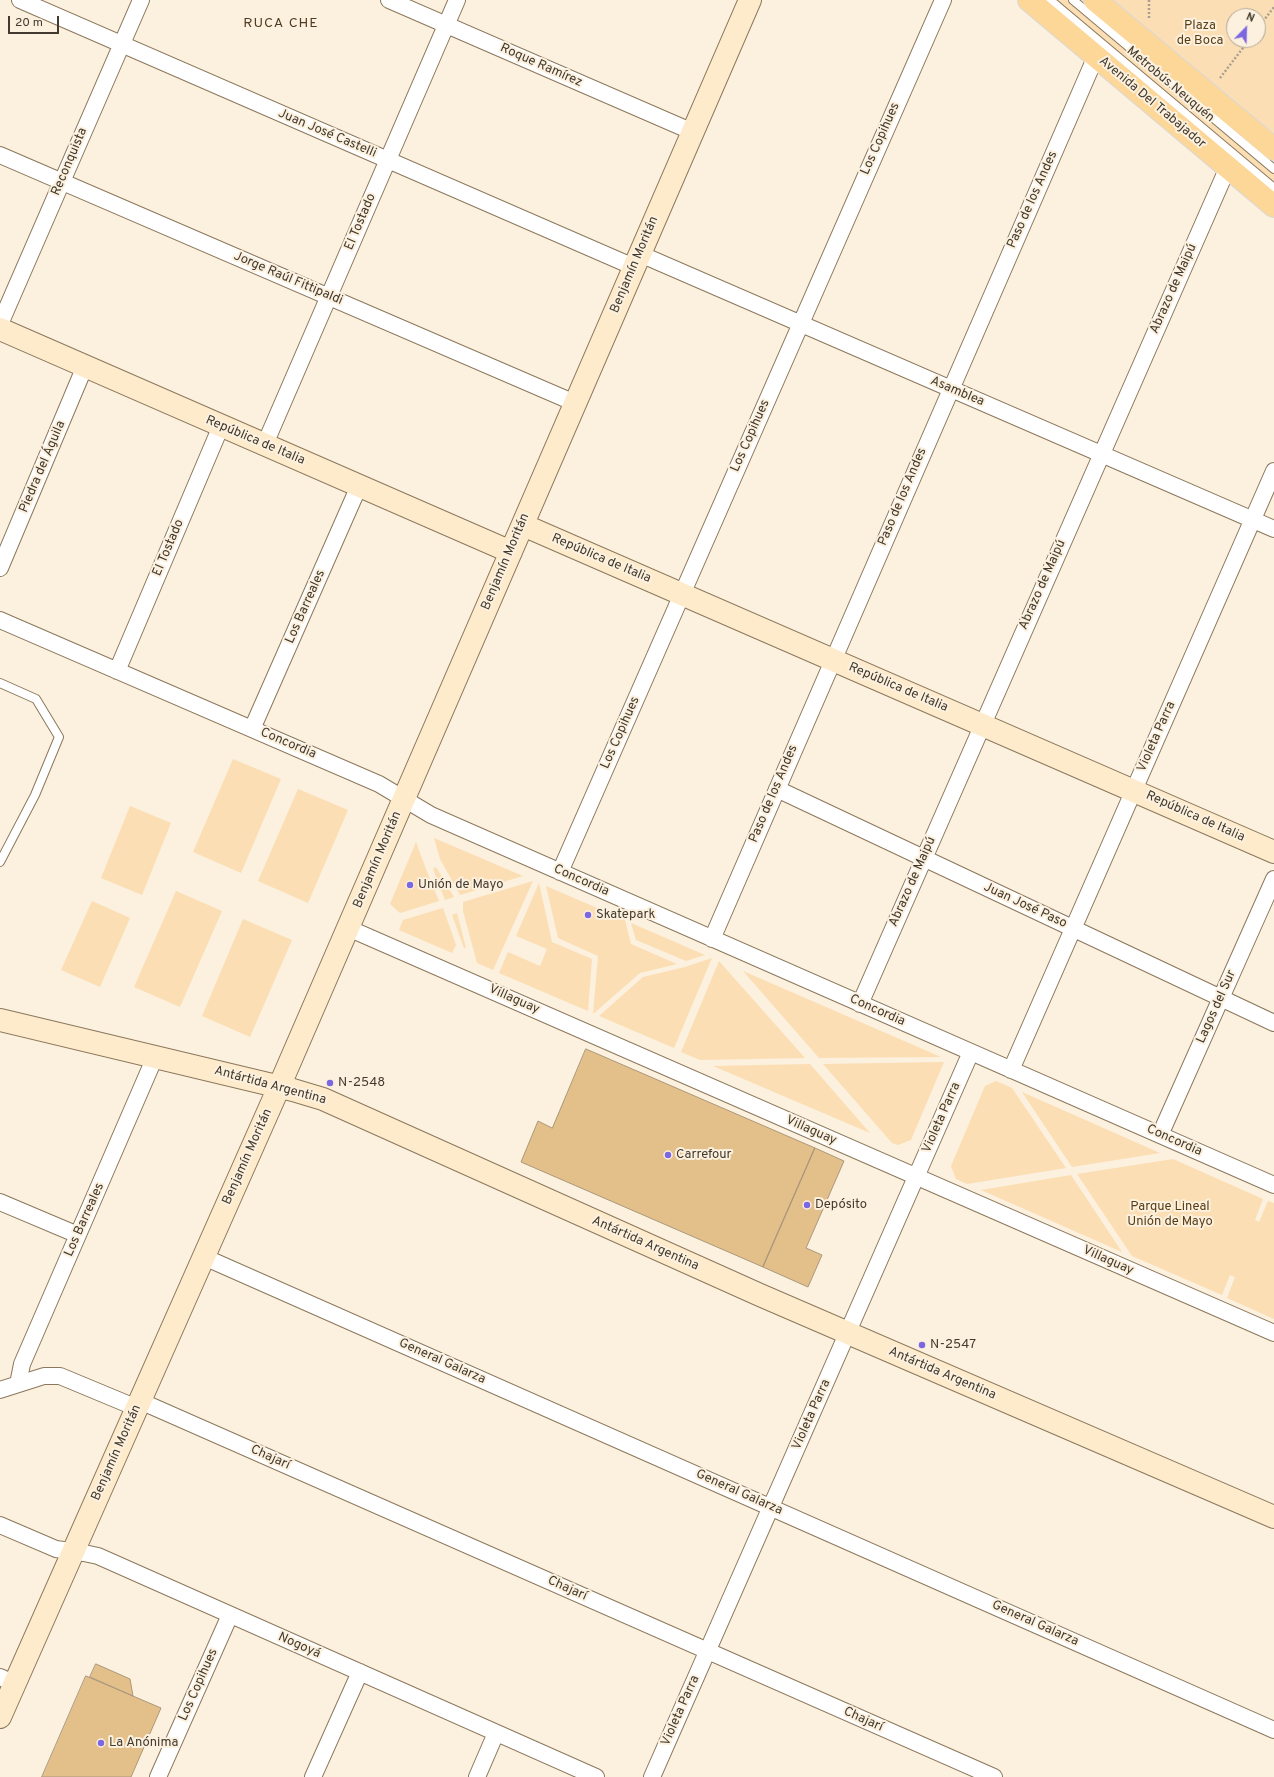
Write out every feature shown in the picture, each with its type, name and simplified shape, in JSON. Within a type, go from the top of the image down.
[{"type":"main road","name":"Avenida Del Trabajador","points":[[1029,0],[1274,206]]},
{"type":"main road","points":[[1095,0],[1274,149]]},
{"type":"street","name":"Juan José Castelli","points":[[20,0],[388,160],[637,261]]},
{"type":"street","name":"Reconquista","points":[[0,324],[141,0]]},
{"type":"street","name":"Roque Ramírez","points":[[389,0],[693,132]]},
{"type":"street","name":"El Tostado","points":[[265,444],[457,0]]},
{"type":"street","name":"Benjamín Moritán","points":[[0,1717],[7,1680],[73,1551],[204,1257],[750,0]]},
{"type":"street","name":"Los Copihues","points":[[560,872],[943,0]]},
{"type":"street","name":"Paso de los Andes","points":[[712,939],[1096,56]]},
{"type":"street","name":"Jorge Raúl Fittipaldi","points":[[0,155],[575,403]]},
{"type":"street","name":"Abrazo de Maipú","points":[[860,1004],[1228,167]]},
{"type":"street","name":"Asamblea","points":[[637,261],[800,323],[1274,530]]},
{"type":"street","name":"República de Italia","points":[[0,329],[511,552]]},
{"type":"street","name":"Piedra del Águila","points":[[0,568],[85,366]]},
{"type":"street","name":"El Tostado","points":[[117,671],[222,426]]},
{"type":"street","name":"Violeta Parra","points":[[1011,1070],[1274,471]]},
{"type":"street","name":"Los Barreales","points":[[252,729],[359,486]]},
{"type":"street","name":"República de Italia","points":[[523,525],[1274,852]]},
{"type":"street","name":"Concordia","points":[[0,620],[379,784],[431,815],[1274,1185]]},
{"type":"street","name":"Juan José Paso","points":[[777,789],[1274,1023]]},
{"type":"street","name":"Lagos del Sur","points":[[1160,1135],[1274,879]]},
{"type":"street","name":"Villaguay","points":[[348,928],[1274,1333]]},
{"type":"street","name":"Antártida Argentina","points":[[0,1020],[308,1094],[339,1106],[847,1334],[1274,1517]]},
{"type":"street","name":"Violeta Parra","points":[[652,1777],[971,1052]]},
{"type":"street","name":"Los Barreales","points":[[18,1384],[22,1364],[155,1057]]},
{"type":"street","points":[[0,1202],[78,1236]]},
{"type":"street","name":"General Galarza","points":[[204,1257],[1274,1730]]},
{"type":"street","name":"Chajarí","points":[[0,1390],[44,1376],[60,1376],[138,1404],[708,1651],[994,1777]]},
{"type":"street","name":"Nogoyá","points":[[0,1525],[50,1547],[98,1556],[596,1777]]},
{"type":"street","name":"Los Copihues","points":[[158,1777],[230,1615]]},
{"type":"street","points":[[313,1777],[360,1672]]},
{"type":"street","points":[[477,1777],[496,1733]]},
{"type":"lane","name":"Metrobús Neuquén","points":[[1050,0],[1274,188]]},
{"type":"lane","name":"Metrobús Neuquén","points":[[1073,0],[1274,168]]},
{"type":"lane","points":[[0,684],[36,699],[59,737],[35,795],[0,862]]},
{"type":"path","points":[[1149,0],[1150,21]]},
{"type":"path","points":[[1266,18],[1274,7]]},
{"type":"path","points":[[1216,83],[1243,48]]},
{"type":"green space","points":[[1056,0],[1068,0],[1274,174],[1274,183]]},
{"type":"green space","name":"Plaza de Boca","points":[[1107,0],[1274,0],[1274,140]]},
{"type":"green space","points":[[233,759],[281,779],[241,873],[193,852]]},
{"type":"green space","points":[[298,789],[348,810],[308,903],[258,881]]},
{"type":"green space","points":[[130,806],[171,823],[142,895],[101,878]]},
{"type":"green space","points":[[434,838],[523,876],[460,895],[440,859]]},
{"type":"green space","points":[[416,842],[439,901],[400,913],[390,904]]},
{"type":"green space","points":[[436,867],[454,897],[445,900],[433,869]]},
{"type":"green space","points":[[533,881],[493,970],[477,963],[463,911],[463,902]]},
{"type":"green space","points":[[539,883],[552,942],[592,959],[588,1011],[499,973],[508,952],[540,966],[547,949],[516,936]]},
{"type":"green space","points":[[546,886],[625,920],[631,944],[677,964],[640,973],[593,1014],[598,956],[558,938]]},
{"type":"green space","points":[[176,891],[222,911],[180,1007],[134,987]]},
{"type":"green space","points":[[92,901],[130,918],[100,987],[61,970]]},
{"type":"green space","points":[[443,908],[456,945],[452,953],[399,930],[403,920]]},
{"type":"green space","points":[[457,913],[466,948],[464,948],[452,915]]},
{"type":"green space","points":[[243,919],[292,940],[250,1037],[202,1016]]},
{"type":"green space","points":[[631,923],[705,955],[686,961],[636,940]]},
{"type":"green space","points":[[712,958],[674,1048],[599,1016],[643,977],[685,967]]},
{"type":"green space","points":[[719,961],[805,1058],[700,1060],[681,1052]]},
{"type":"green space","points":[[743,971],[941,1057],[819,1058]]},
{"type":"green space","points":[[944,1062],[911,1140],[898,1145],[892,1143],[823,1064]]},
{"type":"green space","points":[[810,1064],[870,1133],[713,1066]]},
{"type":"green space","points":[[996,1081],[1012,1088],[1066,1168],[967,1184],[956,1179],[951,1166],[985,1086]]},
{"type":"green space","points":[[1022,1092],[1160,1153],[1072,1167]]},
{"type":"green space","name":"Parque Lineal Unión de Mayo","points":[[1173,1159],[1263,1199],[1255,1220],[1259,1222],[1268,1201],[1274,1203],[1274,1319],[1227,1298],[1235,1277],[1230,1275],[1222,1295],[1132,1256],[1077,1174]]},
{"type":"green space","name":"Parque Lineal Unión de Mayo","points":[[1071,1175],[1122,1252],[981,1190]]},
{"type":"building","name":"Carrefour","points":[[586,1049],[815,1148],[763,1267],[521,1162],[538,1121],[552,1128]]},
{"type":"building","name":"Depósito","points":[[815,1148],[844,1161],[806,1248],[822,1255],[808,1287],[763,1267]]},
{"type":"building","points":[[96,1664],[130,1679],[133,1696],[90,1677]]},
{"type":"building","name":"La Anónima","points":[[86,1676],[161,1708],[131,1777],[42,1777]]},
{"type":"place","name":"Unión de Mayo","points":[[410,885]]},
{"type":"place","name":"Skatepark","points":[[588,915]]},
{"type":"place","name":"N-2548","points":[[330,1083]]},
{"type":"place","name":"Carrefour","points":[[668,1155]]},
{"type":"place","name":"Depósito","points":[[807,1205]]},
{"type":"place","name":"N-2547","points":[[922,1345]]},
{"type":"place","name":"La Anónima","points":[[101,1743]]},
{"type":"district","name":"RUCA CHE","points":[[281,24]]}]
